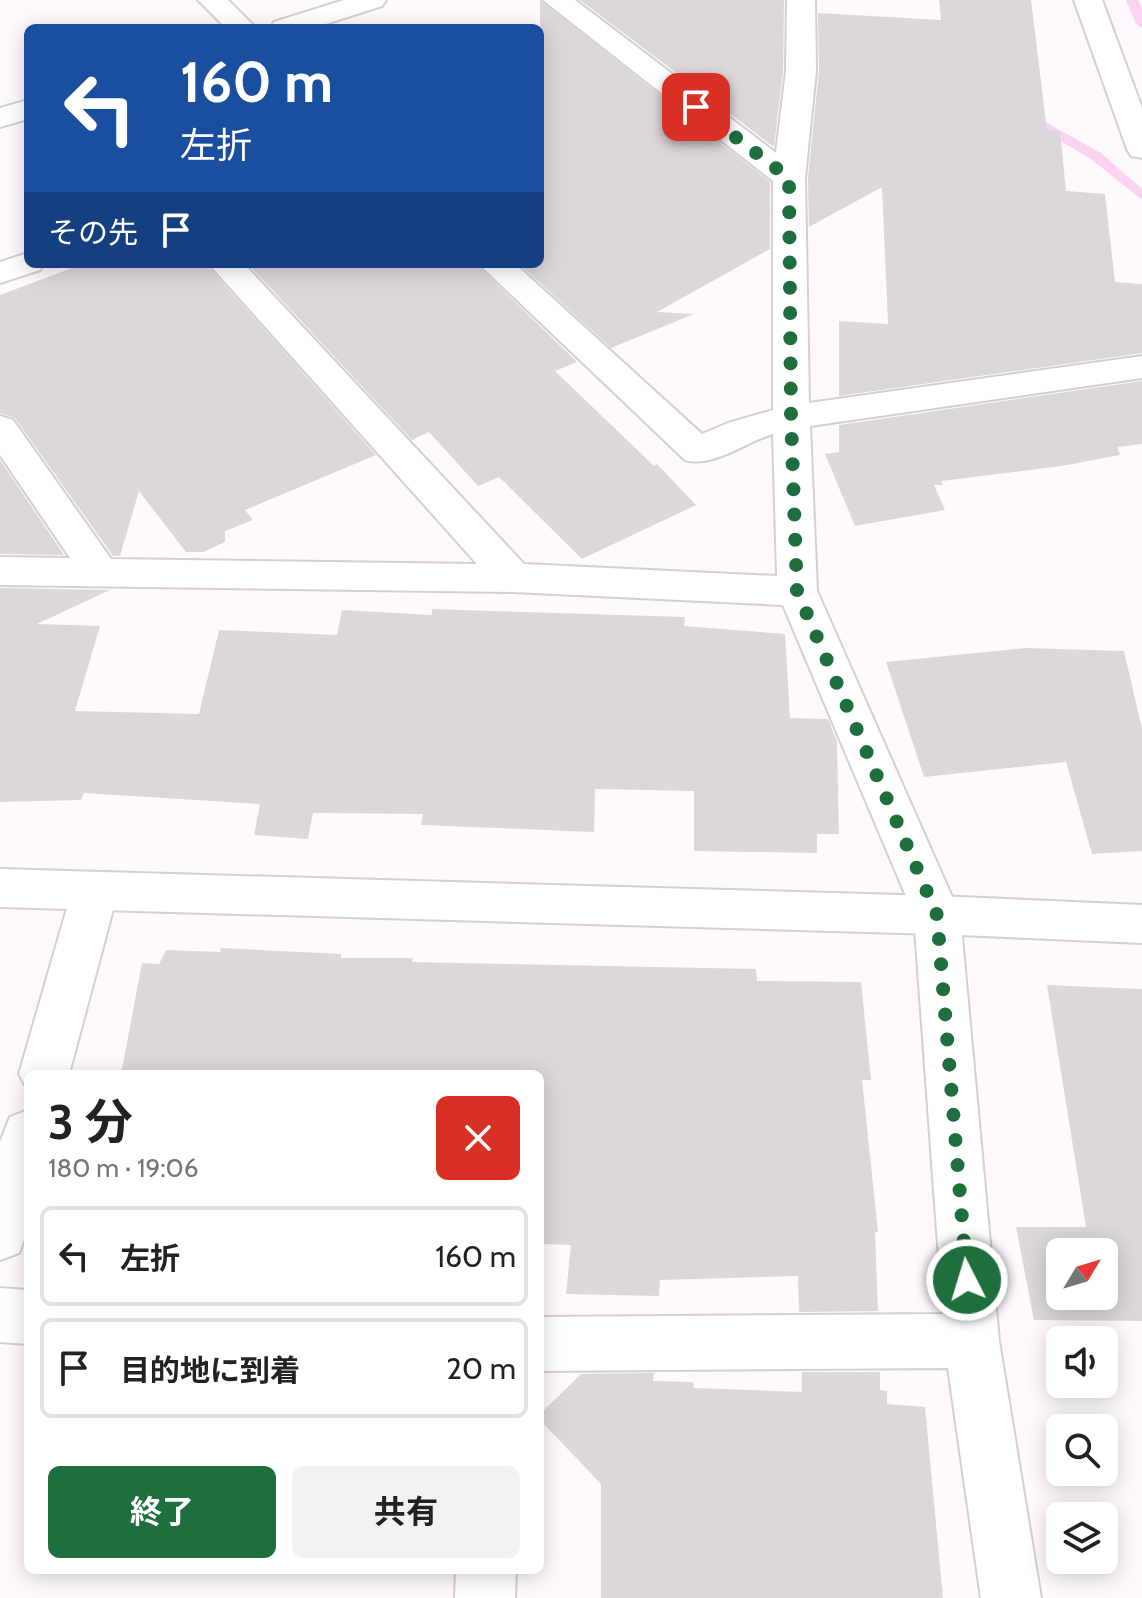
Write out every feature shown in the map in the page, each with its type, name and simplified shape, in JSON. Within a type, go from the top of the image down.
[{"type":"street","points":[[212,0],[238,24]]},
{"type":"street","points":[[297,24],[372,0]]},
{"type":"street","points":[[557,0],[789,178]]},
{"type":"street","points":[[801,0],[801,71],[789,178],[791,417],[797,591],[937,915],[972,1341],[1011,1598]]},
{"type":"street","points":[[1088,0],[1142,149]]},
{"type":"street","points":[[0,118],[24,110]]},
{"type":"street","points":[[0,273],[24,264]]},
{"type":"street","points":[[230,268],[513,578]]},
{"type":"street","points":[[500,268],[698,451],[741,431],[791,417],[1142,367]]},
{"type":"street","points":[[0,428],[100,572]]},
{"type":"street","points":[[0,571],[513,578],[797,591]]},
{"type":"street","points":[[0,888],[937,915],[1142,924]]},
{"type":"street","points":[[45,1070],[95,891]]},
{"type":"street","points":[[0,1235],[24,1148]]},
{"type":"street","points":[[0,1315],[24,1317]]},
{"type":"street","points":[[544,1344],[972,1341]]},
{"type":"street","points":[[485,1598],[486,1574]]},
{"type":"building","points":[[540,0],[770,182],[770,249],[657,312],[694,314],[611,348],[523,268],[544,268],[544,24],[540,24]]},
{"type":"building","points":[[580,0],[784,0],[783,71],[774,147]]},
{"type":"building","points":[[939,0],[1031,0],[1047,130],[1060,131],[1066,191],[1105,194],[1115,282],[1142,284],[1142,353],[839,396],[839,321],[888,324],[882,187],[809,227],[808,178],[819,71],[818,13],[941,20]]},
{"type":"building","points":[[72,268],[210,268],[376,455],[245,510],[253,520],[225,531],[225,542],[203,552],[186,552],[139,491],[120,556],[113,556],[15,418],[0,413],[0,295]]},
{"type":"building","points":[[252,268],[480,268],[577,362],[555,371],[654,466],[657,464],[696,505],[582,559],[499,477],[478,486],[429,432],[412,440]]},
{"type":"building","points":[[1142,381],[1142,444],[1117,447],[1120,455],[1062,466],[941,481],[943,485],[934,485],[945,510],[855,526],[825,454],[839,452],[839,425]]},
{"type":"building","points":[[0,460],[64,555],[0,554]]},
{"type":"building","points":[[0,588],[110,590],[37,624],[100,626],[75,711],[199,714],[219,630],[337,635],[342,610],[432,615],[432,609],[685,617],[684,626],[785,634],[790,718],[828,719],[837,741],[839,834],[817,834],[817,853],[694,851],[694,791],[595,789],[594,832],[421,825],[423,814],[313,813],[308,839],[254,835],[260,804],[84,793],[81,800],[0,802]]},
{"type":"building","points":[[1026,648],[1124,651],[1142,729],[1142,851],[1092,854],[1066,762],[924,777],[886,662]]},
{"type":"building","points":[[221,948],[341,954],[341,958],[413,958],[412,962],[756,969],[757,981],[861,982],[871,1080],[862,1080],[878,1232],[875,1232],[878,1311],[799,1312],[798,1276],[660,1280],[659,1296],[566,1294],[571,1245],[544,1244],[544,1070],[122,1070],[142,963],[159,964],[166,950],[220,952]]},
{"type":"building","points":[[1047,985],[1142,989],[1142,1321],[1034,1320],[1016,1227],[1086,1227]]},
{"type":"building","points":[[802,1372],[880,1372],[880,1390],[887,1391],[887,1404],[925,1407],[943,1598],[601,1598],[601,1484],[544,1424],[544,1410],[581,1374],[654,1373],[653,1381],[693,1382],[694,1388],[802,1392]]},
{"type":"waterway","points":[[1132,0],[1142,24]]},
{"type":"waterway","points":[[1024,114],[1096,156],[1142,196]]},
{"type":"route","points":[[696,107],[789,178],[791,417],[797,591],[937,915],[967,1280]]}]
